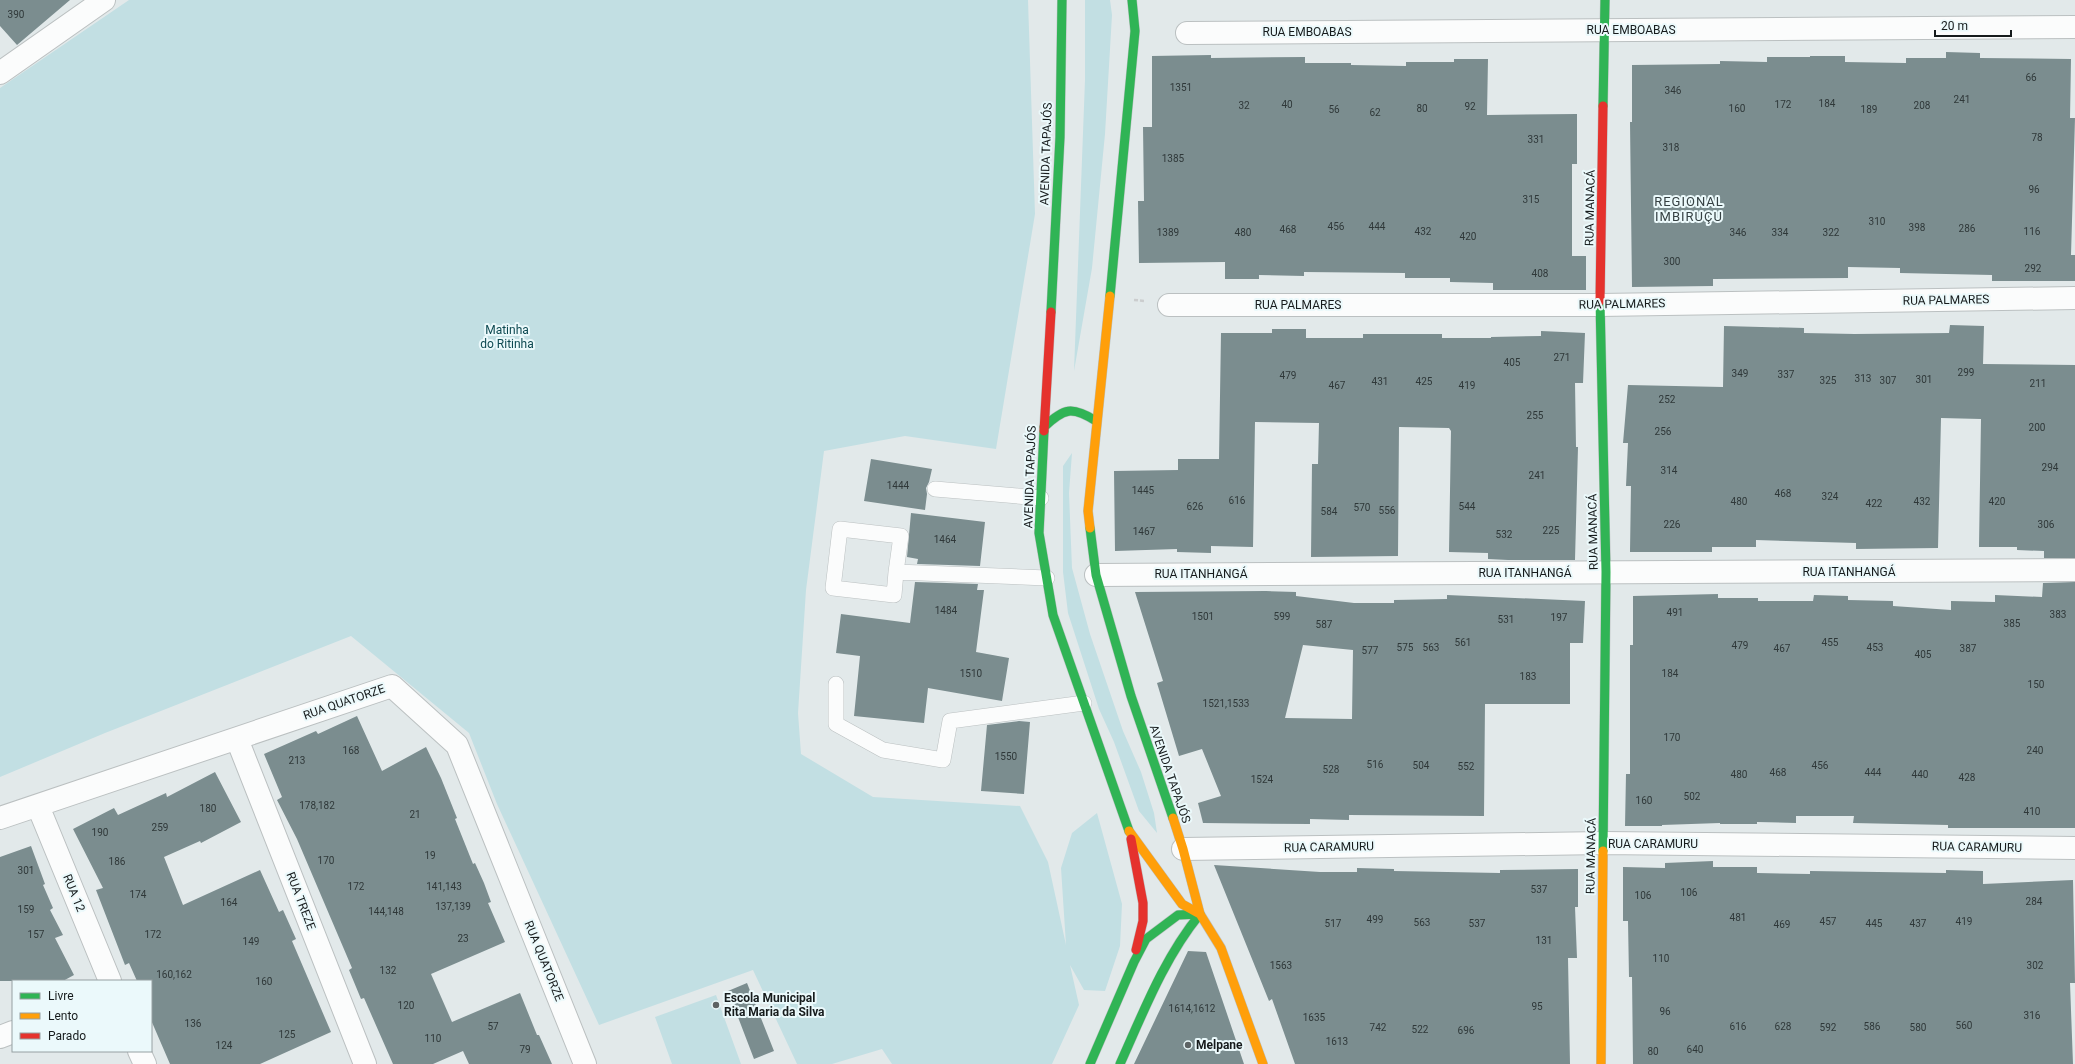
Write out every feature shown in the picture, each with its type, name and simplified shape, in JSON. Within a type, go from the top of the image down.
[{"type":"main road","name":"AVENIDA TAPAJÓS","points":[[1062,0],[1060,137],[1039,533],[1052,615],[1130,834],[1182,904],[1200,914]]},
{"type":"main road","name":"AVENIDA TAPAJÓS","points":[[1132,0],[1135,31],[1088,511],[1096,575],[1131,696],[1182,849],[1200,914],[1221,948],[1263,1064]]},
{"type":"main road","name":"RUA MANACÁ","points":[[1601,1064],[1606,572],[1600,305],[1605,0]]},
{"type":"main road","points":[[1044,427],[1058,414],[1066,410],[1082,412],[1096,421]]},
{"type":"main road","points":[[1130,834],[1143,909],[1143,921],[1134,962]]},
{"type":"main road","points":[[1090,1064],[1134,962],[1146,939],[1178,915],[1200,914]]},
{"type":"main road","points":[[1121,1063],[1154,988],[1182,936],[1200,914]]},
{"type":"street","points":[[0,73],[104,0]]},
{"type":"street","name":"RUA EMBOABAS","points":[[1187,33],[2075,27]]},
{"type":"street","name":"RUA PALMARES","points":[[1169,305],[1600,305],[2075,298]]},
{"type":"street","name":"RUA ITANHANGÁ","points":[[1096,575],[2075,570]]},
{"type":"street","name":"RUA QUATORZE","points":[[0,818],[392,686],[457,745],[585,1064]]},
{"type":"street","name":"RUA TREZE","points":[[237,739],[364,1064]]},
{"type":"street","name":"RUA 12","points":[[38,806],[110,980]]},
{"type":"street","name":"RUA CARAMURU","points":[[1182,849],[1603,843],[2075,848]]},
{"type":"street","points":[[0,1037],[12,1032]]},
{"type":"street","points":[[140,1052],[145,1064]]},
{"type":"lane","points":[[934,489],[1041,498]]},
{"type":"lane","points":[[840,529],[901,536],[896,572],[894,595],[833,588],[840,529]]},
{"type":"lane","points":[[896,572],[1047,578]]},
{"type":"lane","points":[[836,684],[836,724],[883,750],[943,760],[950,721],[1084,703]]},
{"type":"path","points":[[1110,296],[1169,305]]},
{"type":"green space","name":"Matinha do Ritinha","points":[[129,0],[1028,0],[1035,214],[996,449],[905,436],[824,451],[806,590],[798,713],[801,754],[873,797],[1020,806],[1048,862],[1066,945],[1061,868],[1072,833],[1097,813],[1122,904],[1120,946],[1105,991],[1084,990],[1070,965],[1079,1005],[1052,1064],[892,1064],[882,1049],[832,1064],[797,1064],[753,970],[599,1025],[497,804],[469,733],[351,636],[105,733],[0,777],[0,88]]},
{"type":"green space","points":[[1085,0],[1110,0],[1112,15],[1105,134],[1092,268],[1074,371],[1085,80]]},
{"type":"green space","points":[[1072,453],[1069,493],[1072,568],[1090,634],[1123,731],[1141,772],[1154,813],[1157,833],[1139,811],[1114,742],[1099,709],[1068,613],[1063,572],[1063,466]]},
{"type":"green space","points":[[716,995],[741,1064],[672,1064],[655,1017]]},
{"type":"building","points":[[0,0],[70,0],[17,45],[0,26]]},
{"type":"building","points":[[1946,52],[1980,53],[1980,58],[2071,59],[2070,118],[2075,118],[2071,255],[2075,255],[2075,281],[1992,281],[1992,275],[1900,273],[1900,268],[1848,267],[1848,278],[1713,279],[1713,286],[1632,287],[1630,122],[1632,122],[1632,65],[1720,64],[1720,61],[1767,62],[1767,57],[1810,56],[1845,56],[1845,62],[1906,63],[1906,58],[1946,58]]},
{"type":"building","points":[[1211,55],[1211,58],[1305,57],[1305,63],[1351,63],[1351,65],[1406,66],[1406,62],[1454,62],[1454,59],[1488,59],[1487,115],[1577,114],[1577,164],[1572,164],[1572,256],[1586,256],[1586,290],[1493,290],[1493,283],[1450,282],[1450,278],[1405,278],[1405,273],[1304,272],[1304,276],[1259,275],[1259,279],[1225,279],[1225,262],[1139,263],[1138,201],[1144,201],[1143,127],[1152,127],[1152,56]]},
{"type":"building","points":[[1950,325],[1984,326],[1983,364],[2075,365],[2075,558],[2044,558],[2044,551],[2017,550],[2017,547],[1979,547],[1981,419],[1941,418],[1938,548],[1856,549],[1856,543],[1756,540],[1756,547],[1712,547],[1712,552],[1630,552],[1631,486],[1626,486],[1628,443],[1623,443],[1628,385],[1723,387],[1724,326],[1804,328],[1804,333],[1855,334],[1949,333]]},
{"type":"building","points":[[1272,329],[1306,329],[1306,338],[1363,338],[1363,334],[1442,334],[1442,338],[1491,338],[1541,336],[1541,331],[1585,333],[1583,383],[1575,383],[1576,447],[1578,447],[1575,560],[1488,559],[1488,553],[1449,552],[1451,431],[1449,428],[1399,427],[1398,556],[1311,557],[1312,464],[1318,464],[1319,423],[1255,422],[1253,547],[1211,546],[1211,553],[1177,552],[1177,549],[1115,551],[1114,471],[1178,470],[1178,459],[1219,459],[1221,333],[1272,333]]},
{"type":"building","points":[[871,459],[932,469],[926,488],[927,494],[925,510],[864,501]]},
{"type":"building","points":[[911,513],[985,522],[980,566],[917,564],[918,559],[907,557]]},
{"type":"building","points":[[915,582],[978,584],[977,590],[984,590],[976,652],[1009,658],[1002,701],[928,688],[924,723],[854,716],[860,656],[836,653],[841,614],[910,623]]},
{"type":"building","points":[[2075,582],[2075,828],[1948,828],[1948,825],[1853,823],[1854,816],[1796,816],[1796,823],[1757,822],[1757,824],[1720,823],[1625,826],[1626,774],[1630,774],[1630,645],[1633,645],[1633,596],[1718,594],[1718,598],[1758,598],[1758,601],[1813,601],[1814,595],[1848,596],[1848,600],[1893,601],[1893,606],[1951,610],[1951,601],[1995,602],[1995,595],[2042,597],[2043,583]]},
{"type":"building","points":[[1135,592],[1296,592],[1296,596],[1354,603],[1394,603],[1394,600],[1447,599],[1447,595],[1585,601],[1583,643],[1570,643],[1570,704],[1485,704],[1484,816],[1349,815],[1349,820],[1310,819],[1310,824],[1203,823],[1198,803],[1221,796],[1202,749],[1179,756],[1157,683],[1163,681]],"holes":[[[1303,645],[1353,650],[1352,719],[1285,718]]]},
{"type":"building","points":[[357,716],[382,771],[426,747],[441,778],[473,864],[475,863],[484,883],[491,902],[488,903],[505,942],[431,974],[452,1022],[520,993],[537,1035],[539,1035],[552,1064],[469,1064],[463,1051],[433,1064],[393,1064],[364,998],[361,999],[349,970],[352,968],[297,839],[277,800],[282,797],[264,754],[316,731],[318,734]]},
{"type":"building","points":[[1019,721],[1030,722],[1024,794],[981,791],[987,725]]},
{"type":"building","points":[[215,772],[241,822],[201,843],[200,841],[164,857],[183,905],[260,870],[279,912],[283,910],[296,939],[292,941],[331,1032],[260,1064],[170,1064],[152,1022],[152,980],[137,980],[129,963],[125,965],[96,890],[103,888],[73,829],[114,808],[118,815],[166,793],[167,797]]},
{"type":"building","points":[[31,846],[45,884],[43,885],[53,908],[50,910],[63,935],[55,938],[74,975],[65,980],[0,981],[0,857]]},
{"type":"building","points":[[1713,861],[1713,867],[1757,867],[1757,873],[1810,874],[1810,871],[1946,873],[1946,870],[1983,871],[1983,884],[2073,880],[2075,983],[2070,983],[2073,1064],[1633,1064],[1632,977],[1629,977],[1628,921],[1623,921],[1623,867],[1665,868],[1665,863]]},
{"type":"building","points":[[1214,865],[1320,872],[1357,872],[1357,868],[1394,869],[1394,871],[1500,873],[1500,870],[1578,869],[1578,907],[1575,907],[1577,958],[1568,958],[1570,1064],[1295,1064],[1272,999],[1269,1001]]},
{"type":"building","points":[[1188,951],[1206,952],[1244,1064],[1134,1064]]},
{"type":"building","points":[[747,983],[774,1051],[754,1059],[728,991]]},
{"type":"traffic: fast","points":[[1051,312],[1060,137],[1062,0]]},
{"type":"traffic: fast","points":[[1110,296],[1135,31],[1132,0]]},
{"type":"traffic: fast","points":[[1603,106],[1605,0]]},
{"type":"traffic: fast","points":[[1600,301],[1606,572],[1603,851]]},
{"type":"traffic: fast","points":[[1044,427],[1057,416],[1068,411],[1081,413],[1096,421]]},
{"type":"traffic: fast","points":[[1044,431],[1039,533],[1053,615],[1129,831]]},
{"type":"traffic: fast","points":[[1090,528],[1096,575],[1131,696],[1173,818]]},
{"type":"traffic: fast","points":[[1090,1064],[1134,962],[1146,939],[1178,915],[1200,914]]},
{"type":"traffic: fast","points":[[1120,1064],[1165,967],[1187,931],[1200,914]]},
{"type":"traffic: slow","points":[[1090,528],[1088,511],[1110,296]]},
{"type":"traffic: slow","points":[[1173,818],[1183,849],[1200,914],[1221,948],[1263,1064]]},
{"type":"traffic: slow","points":[[1129,831],[1182,904],[1200,914]]},
{"type":"traffic: slow","points":[[1601,1064],[1603,851]]},
{"type":"traffic: jam","points":[[1600,301],[1603,106]]},
{"type":"traffic: jam","points":[[1044,431],[1051,312]]},
{"type":"traffic: jam","points":[[1131,839],[1143,903],[1143,921],[1136,950]]},
{"type":"place","name":"Escola Municipal Rita Maria da Silva","points":[[716,1005]]},
{"type":"place","name":"Melpane","points":[[1188,1045]]},
{"type":"district","name":"REGIONAL IMBIRUÇU","points":[[1689,208]]}]
